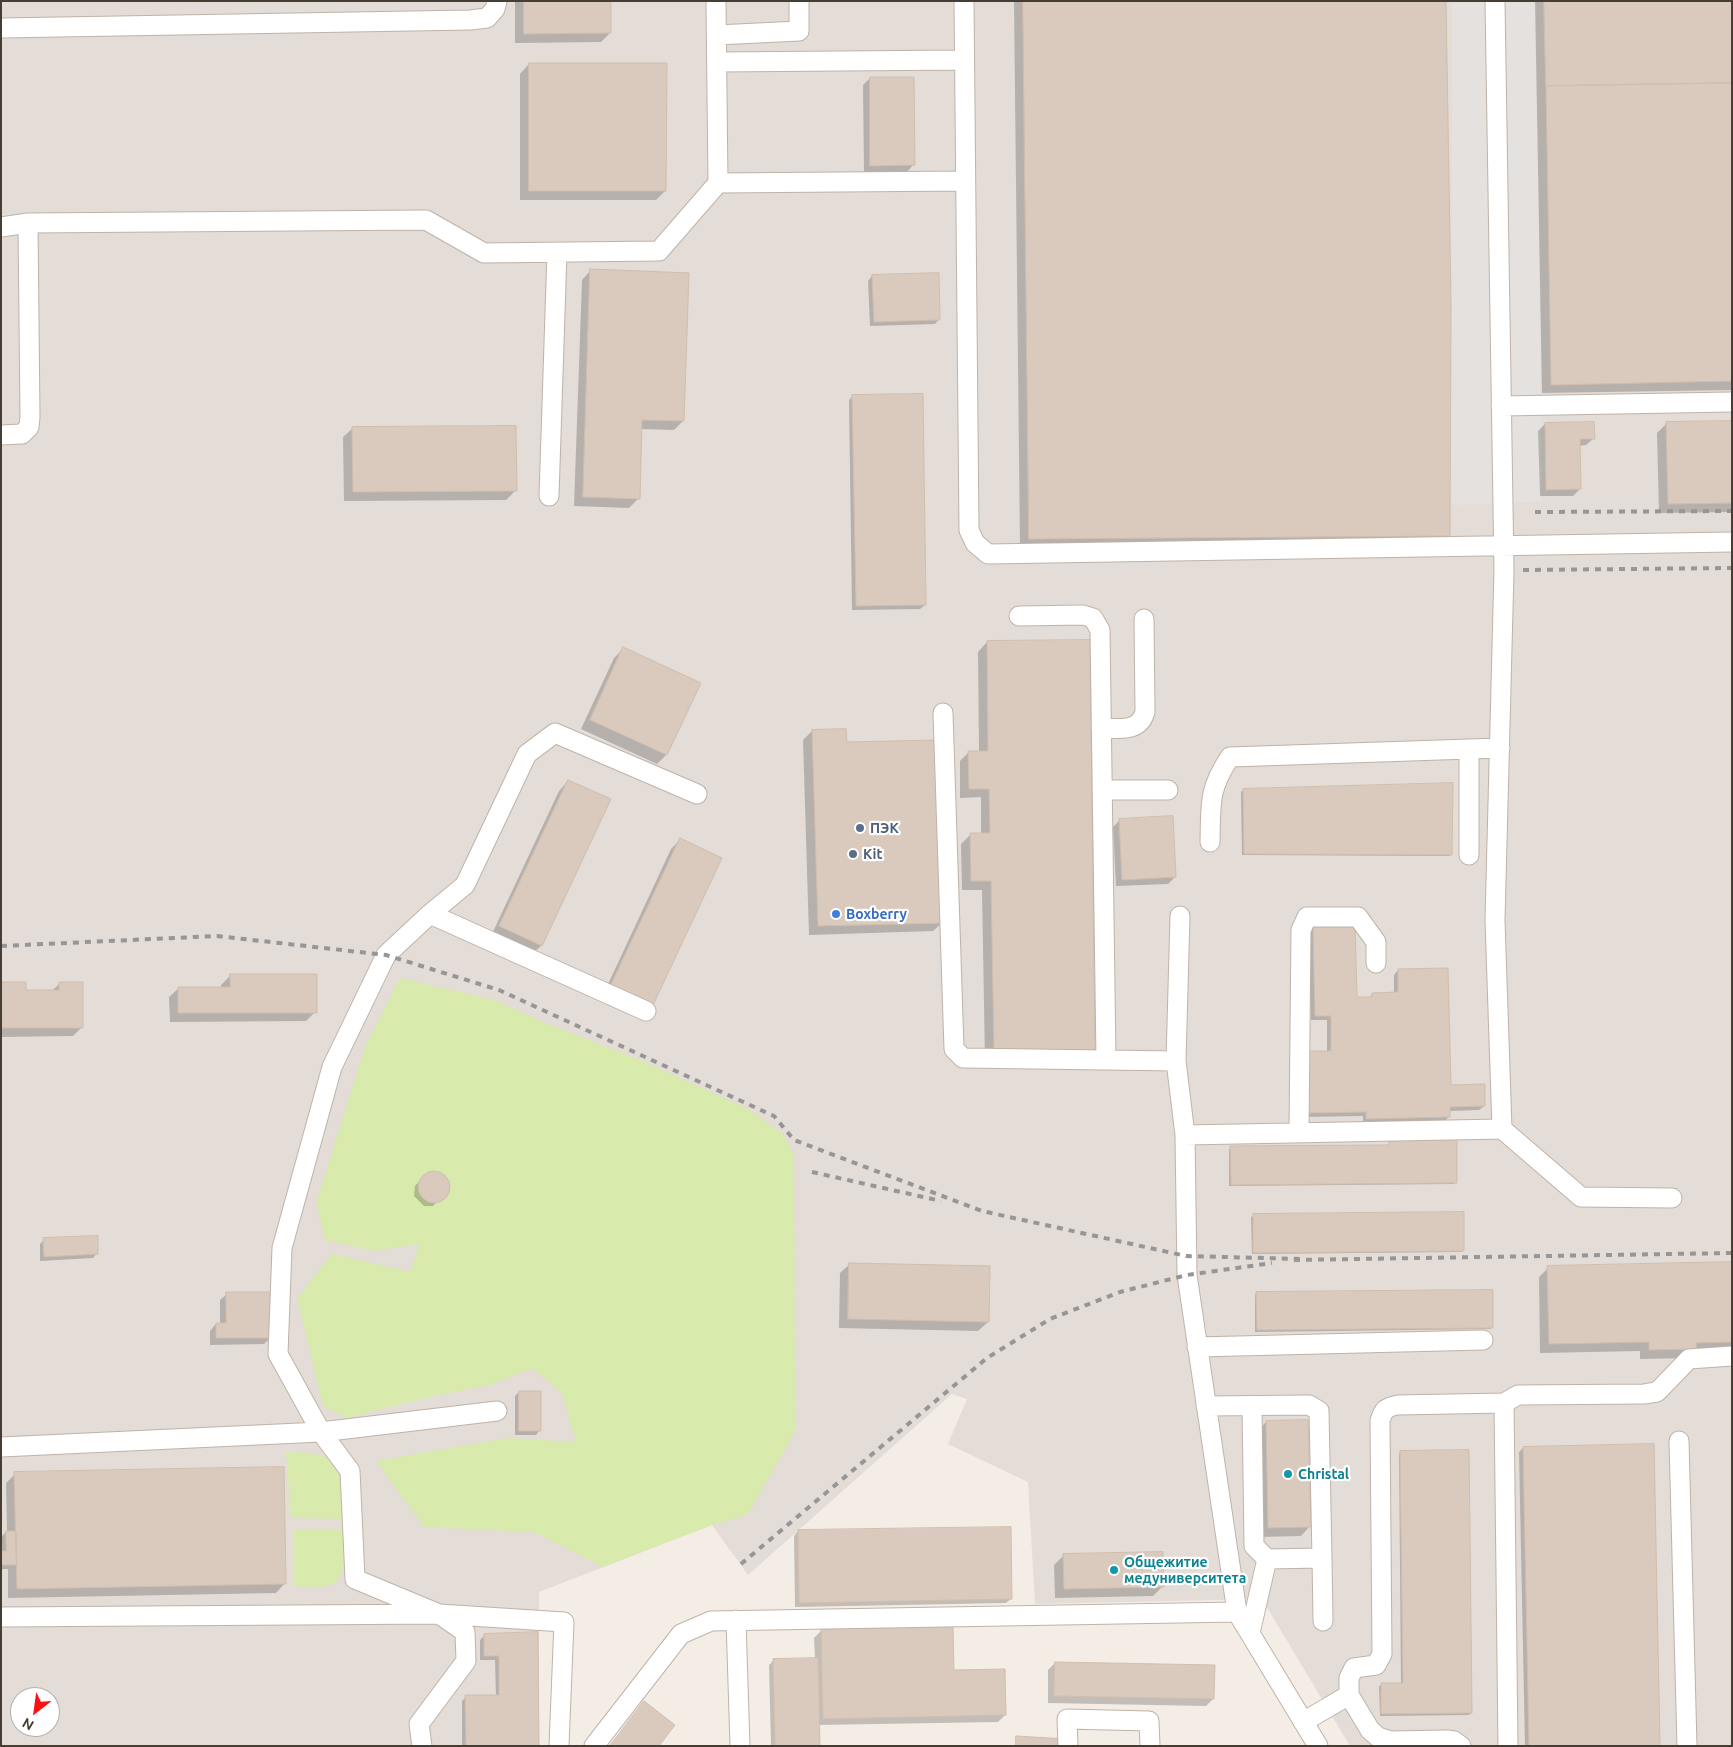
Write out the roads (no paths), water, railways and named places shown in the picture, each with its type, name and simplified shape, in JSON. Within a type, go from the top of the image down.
[{"type":"street","points":[[1,28],[470,20],[487,18],[495,8],[496,1]]},
{"type":"street","points":[[716,35],[799,31],[799,1]]},
{"type":"street","points":[[964,1],[969,530],[976,543],[988,554],[1503,544],[1732,542]]},
{"type":"street","points":[[1495,1],[1504,570],[1495,920],[1502,1129]]},
{"type":"street","points":[[1,226],[28,223],[426,220],[484,253],[659,251],[718,183],[716,4]]},
{"type":"street","points":[[717,62],[964,60]]},
{"type":"street","points":[[718,183],[965,181]]},
{"type":"street","points":[[1,435],[22,434],[29,427],[28,223]]},
{"type":"street","points":[[549,496],[557,252]]},
{"type":"street","points":[[1501,406],[1732,402]]},
{"type":"street","points":[[1019,616],[1083,615],[1093,618],[1100,630],[1106,1059]]},
{"type":"street","points":[[1101,728],[1132,728],[1139,725],[1143,720],[1145,712],[1144,619]]},
{"type":"street","points":[[943,713],[954,1049],[963,1058],[1176,1061]]},
{"type":"street","points":[[422,1746],[419,1724],[466,1661],[465,1632],[439,1614],[355,1579],[350,1471],[321,1432],[278,1354],[282,1248],[332,1067],[386,955],[430,914],[466,885],[527,754],[555,733],[697,794]]},
{"type":"street","points":[[1210,842],[1211,796],[1220,772],[1230,757],[1500,748]]},
{"type":"street","points":[[1469,749],[1469,855]]},
{"type":"street","points":[[1102,790],[1168,790]]},
{"type":"street","points":[[430,914],[646,1011]]},
{"type":"street","points":[[1180,916],[1176,1061],[1185,1135],[1187,1275],[1237,1612],[1318,1746]]},
{"type":"street","points":[[1299,1133],[1301,930],[1303,922],[1307,917],[1316,916],[1358,917],[1364,922],[1376,942],[1376,963]]},
{"type":"street","points":[[1185,1135],[1502,1129],[1582,1197],[1672,1198]]},
{"type":"street","points":[[1197,1347],[1483,1340]]},
{"type":"street","points":[[1461,1746],[1454,1741],[1447,1740],[1391,1741],[1378,1738],[1370,1730],[1350,1695],[1349,1678],[1354,1668],[1376,1665],[1382,1654],[1380,1421],[1382,1412],[1387,1406],[1398,1404],[1504,1404],[1518,1395],[1644,1394],[1657,1392],[1689,1359],[1732,1356]]},
{"type":"street","points":[[1504,1404],[1508,1746]]},
{"type":"street","points":[[1206,1406],[1309,1405],[1320,1411],[1323,1621]]},
{"type":"street","points":[[1252,1406],[1254,1546],[1267,1559],[1322,1558]]},
{"type":"street","points":[[1,1447],[321,1432],[497,1411]]},
{"type":"street","points":[[1679,1441],[1687,1746]]},
{"type":"street","points":[[1250,1633],[1267,1559]]},
{"type":"street","points":[[594,1746],[681,1634],[711,1621],[1237,1612]]},
{"type":"street","points":[[1,1617],[439,1614],[564,1622],[559,1746]]},
{"type":"street","points":[[736,1620],[740,1746]]},
{"type":"street","points":[[1303,1722],[1350,1695]]},
{"type":"street","points":[[1068,1746],[1067,1719],[1149,1721],[1150,1746]]},
{"type":"railway","points":[[1535,512],[1732,511]]},
{"type":"railway","points":[[1523,570],[1732,568]]},
{"type":"railway","points":[[1,946],[217,936],[386,955],[499,990],[774,1116],[794,1140],[982,1211],[1186,1256],[1301,1259]]},
{"type":"railway","points":[[812,1172],[941,1201]]},
{"type":"railway","points":[[1294,1260],[1732,1253]]},
{"type":"railway","points":[[741,1564],[987,1358],[1050,1319],[1120,1292],[1187,1275],[1272,1263]]},
{"type":"place","name":"ПЭК","points":[[860,828]]},
{"type":"place","name":"Kit","points":[[853,854]]},
{"type":"place","name":"Boxberry","points":[[836,914]]},
{"type":"place","name":"Christal","points":[[1288,1474]]},
{"type":"place","name":"Общежитие медуниверситета","points":[[1114,1570]]}]
